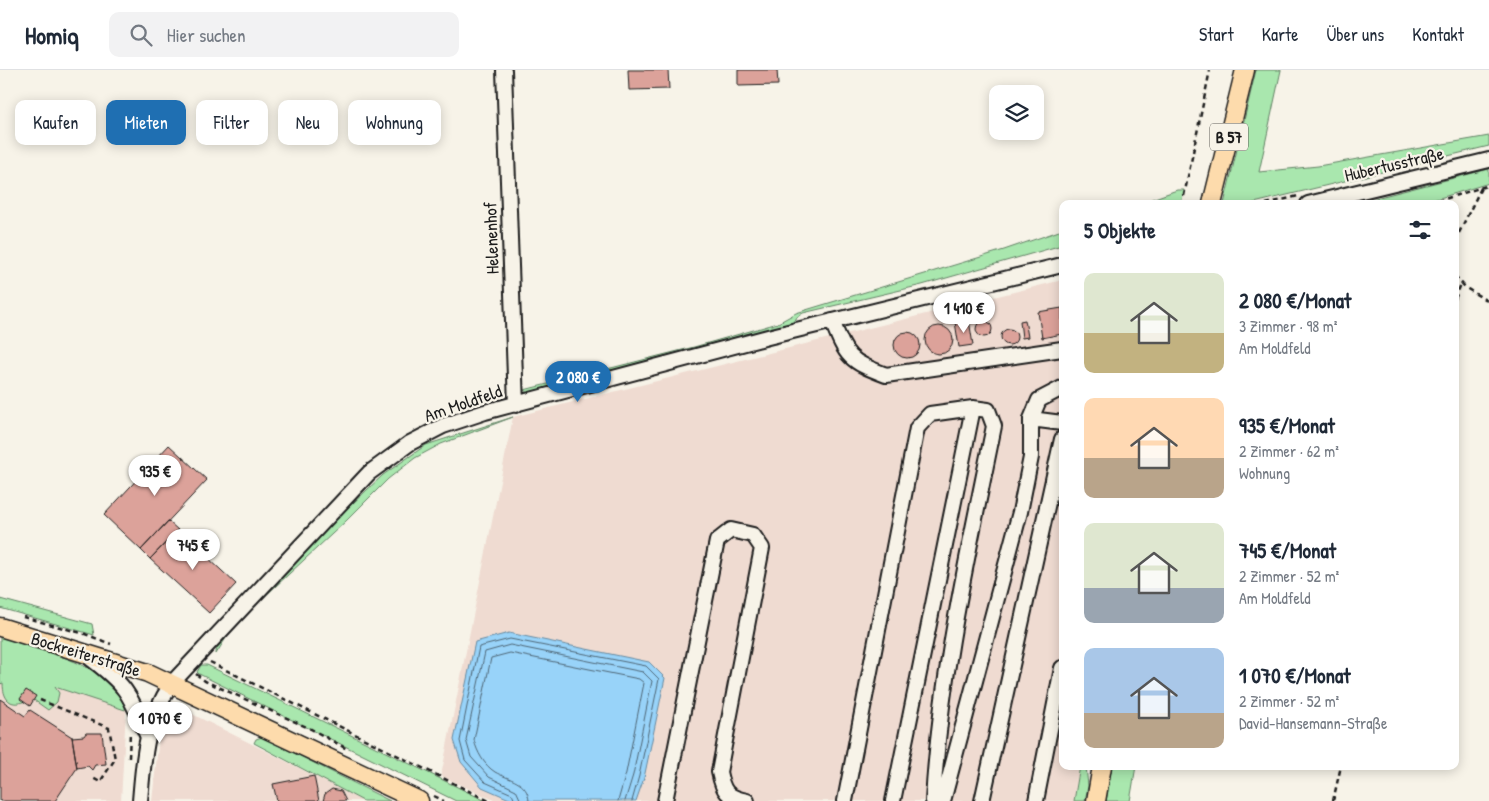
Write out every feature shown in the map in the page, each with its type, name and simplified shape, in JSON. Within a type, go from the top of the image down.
[{"type":"main road","name":"B 57","points":[[1213,200],[1245,70]]},
{"type":"main road","name":"Bockreiterstraße","points":[[0,627],[148,673],[419,801]]},
{"type":"main road","points":[[1096,801],[1101,770]]},
{"type":"street","name":"Helenenhof","points":[[504,70],[516,405]]},
{"type":"street","name":"Hubertusstraße","points":[[1324,200],[1489,160]]},
{"type":"street","name":"Am Moldfeld","points":[[147,735],[156,711],[172,683],[220,634],[307,537],[369,474],[390,456],[443,426],[485,412],[832,321],[1059,265]]},
{"type":"street","points":[[832,321],[848,354],[860,365],[886,375],[1059,349]]},
{"type":"street","points":[[942,801],[1020,512],[1032,457],[1031,419],[1039,400],[1059,390]]},
{"type":"street","points":[[845,801],[917,428],[930,414],[973,408],[988,410],[994,426],[949,652],[935,760],[933,801]]},
{"type":"street","points":[[893,801],[973,408]]},
{"type":"street","points":[[1031,419],[1059,423]]},
{"type":"street","points":[[982,801],[1059,453]]},
{"type":"street","points":[[665,801],[717,541],[731,530],[753,536],[762,548],[719,772],[723,788],[733,798],[747,801]]},
{"type":"street","points":[[82,651],[122,683],[131,696],[147,735],[140,801]]},
{"type":"street","points":[[1036,801],[1059,683]]},
{"type":"path","points":[[1184,196],[1210,70]]},
{"type":"path","points":[[1442,200],[1489,185]]},
{"type":"path","points":[[1459,233],[1482,188]]},
{"type":"path","points":[[1459,281],[1489,302]]},
{"type":"path","points":[[1459,289],[1461,284]]},
{"type":"path","points":[[197,656],[489,801]]},
{"type":"path","points":[[40,700],[108,728],[115,759],[100,782],[91,777]]},
{"type":"path","points":[[1333,801],[1340,770]]},
{"type":"shaded area","points":[[1059,281],[1059,770],[1079,770],[1074,801],[496,801],[441,776],[513,417]]},
{"type":"shaded area","points":[[0,669],[126,710],[121,801],[0,801]]},
{"type":"shaded area","points":[[182,709],[363,801],[152,801],[159,738]]},
{"type":"green space","points":[[1256,70],[1281,70],[1259,172],[1318,166],[1489,136],[1489,146],[1266,200],[1225,200]]},
{"type":"green space","points":[[1489,169],[1489,183],[1433,200],[1368,200]]},
{"type":"green space","points":[[1177,190],[1184,190],[1182,200],[1149,200]]},
{"type":"green space","points":[[1059,231],[1059,246],[922,285],[803,313],[797,317],[793,324],[529,394],[524,390],[694,347],[778,323],[796,313],[1004,250]]},
{"type":"green space","points":[[513,417],[441,444],[415,458],[388,479],[346,521],[234,625],[216,654],[217,638],[260,590],[383,475],[426,445]]},
{"type":"green space","points":[[0,599],[92,624],[94,635],[0,608]]},
{"type":"green space","points":[[0,636],[83,665],[112,683],[126,695],[125,710],[55,687],[59,693],[57,702],[48,710],[31,698],[19,703],[10,702],[3,690],[3,683],[0,684]]},
{"type":"green space","points":[[201,665],[207,665],[486,801],[456,801],[199,674],[197,672]]},
{"type":"green space","points":[[262,737],[390,801],[363,801],[254,743],[256,739]]},
{"type":"green space","points":[[1079,770],[1086,770],[1088,786],[1085,801],[1074,801]]},
{"type":"green space","points":[[1111,770],[1135,770],[1130,801],[1106,801]]},
{"type":"water","points":[[509,633],[649,662],[665,678],[644,778],[636,801],[514,801],[482,787],[461,762],[454,740],[475,642]]},
{"type":"building","points":[[628,70],[668,70],[669,89],[629,90]]},
{"type":"building","points":[[738,70],[777,70],[778,85],[738,86]]},
{"type":"building","points":[[1059,308],[1059,335],[1042,338],[1038,312]]},
{"type":"building","points":[[969,320],[973,345],[959,347],[955,322]]},
{"type":"building","points":[[1025,320],[1028,337],[1022,338],[1020,321]]},
{"type":"building","points":[[981,321],[987,321],[992,326],[990,335],[981,337],[976,332],[976,326]]},
{"type":"building","points":[[939,326],[949,330],[953,340],[949,350],[939,354],[929,350],[925,340],[929,330]]},
{"type":"building","points":[[1009,329],[1015,331],[1017,337],[1015,343],[1009,345],[1003,343],[1001,337],[1003,331]]},
{"type":"building","points":[[907,332],[917,335],[920,345],[917,355],[907,358],[897,355],[894,345],[897,335]]},
{"type":"building","points":[[169,445],[207,480],[141,550],[104,515]]},
{"type":"building","points":[[168,521],[178,530],[150,559],[141,550]]},
{"type":"building","points":[[178,530],[236,584],[209,613],[150,559]]},
{"type":"building","points":[[26,690],[36,696],[30,706],[20,699]]},
{"type":"building","points":[[0,699],[25,716],[30,710],[72,737],[77,768],[55,801],[0,801]]},
{"type":"building","points":[[86,733],[102,733],[106,764],[95,765],[92,770],[88,766],[77,768],[72,737],[84,736]]},
{"type":"building","points":[[314,776],[319,801],[277,801],[273,784]]},
{"type":"building","points":[[332,789],[341,791],[346,801],[323,801],[325,794]]}]
